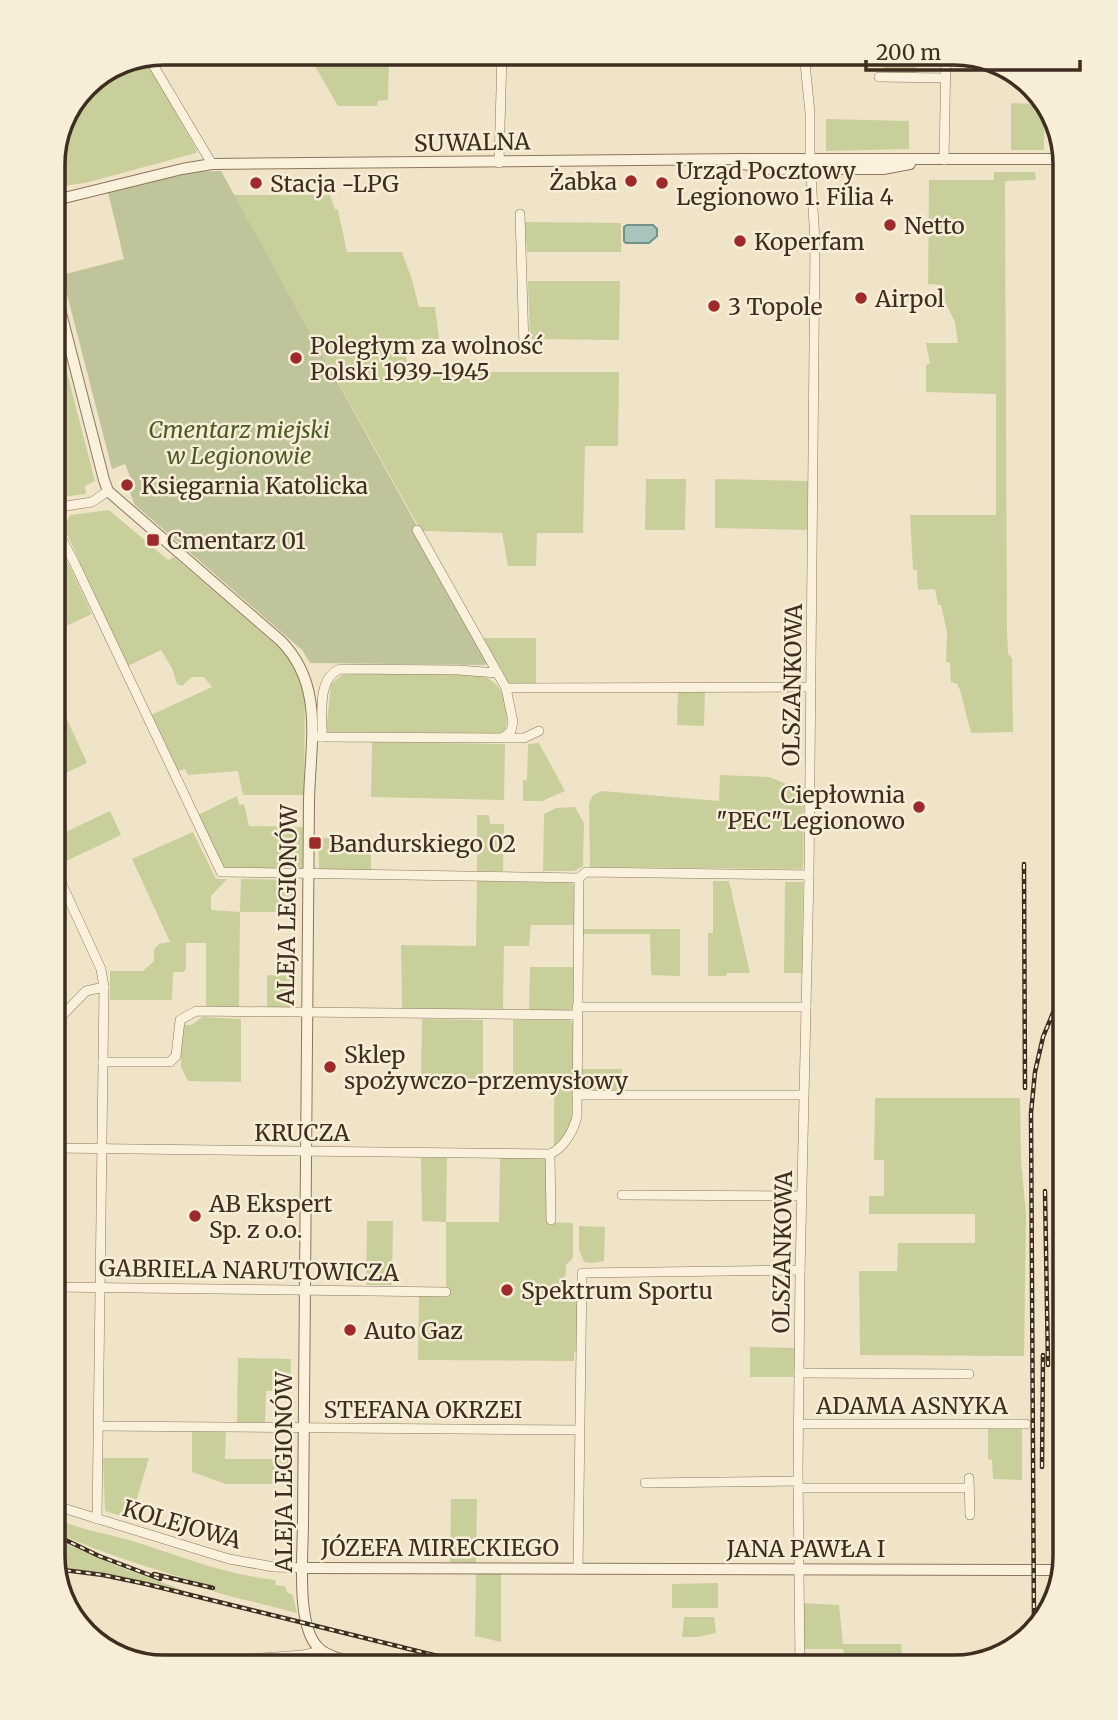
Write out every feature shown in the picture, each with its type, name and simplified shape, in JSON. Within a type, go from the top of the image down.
[{"type":"street","points":[[499,163],[502,65]]},
{"type":"street","points":[[805,65],[810,113],[810,164]]},
{"type":"street","points":[[944,160],[946,65]]},
{"type":"street","points":[[154,66],[212,164]]},
{"type":"street","points":[[879,77],[946,78]]},
{"type":"street","name":"SUWALNA","points":[[65,195],[212,164],[732,161],[883,169],[922,161],[1053,159]]},
{"type":"street","name":"OLSZANKOWA","points":[[800,1655],[800,1270],[811,687],[814,207],[810,164]]},
{"type":"street","points":[[520,214],[524,346]]},
{"type":"street","points":[[65,328],[108,491],[92,502],[65,506]]},
{"type":"street","name":"ALEJA LEGIONÓW","points":[[108,491],[293,653],[308,683],[317,737],[309,874],[303,1568],[305,1623],[312,1641],[322,1651]]},
{"type":"street","points":[[417,530],[506,688],[513,722],[509,734],[504,737]]},
{"type":"street","points":[[65,545],[218,870],[227,873],[579,878],[586,872],[809,875]]},
{"type":"street","points":[[498,673],[340,669],[330,674],[324,686],[317,737],[524,738],[539,731]]},
{"type":"street","points":[[506,688],[811,687]]},
{"type":"street","points":[[551,1220],[550,1154],[557,1151],[576,1122],[579,878]]},
{"type":"street","points":[[65,891],[101,969],[104,987],[97,1519]]},
{"type":"street","points":[[65,1012],[86,991],[104,987]]},
{"type":"street","points":[[103,1062],[167,1063],[173,1060],[176,1056],[180,1020],[196,1011],[577,1011],[806,1007]]},
{"type":"street","points":[[578,1096],[803,1096]]},
{"type":"street","name":"KRUCZA","points":[[65,1148],[550,1154]]},
{"type":"street","points":[[622,1195],[802,1196]]},
{"type":"street","points":[[578,1569],[582,1273],[800,1270]]},
{"type":"street","name":"GABRIELA NARUTOWICZA","points":[[65,1287],[446,1292]]},
{"type":"street","points":[[799,1373],[969,1374]]},
{"type":"street","name":"ADAMA ASNYKA","points":[[799,1424],[1026,1424]]},
{"type":"street","name":"STEFANA OKRZEI","points":[[99,1426],[579,1430]]},
{"type":"street","points":[[645,1483],[969,1483],[970,1515]]},
{"type":"street","name":"KOLEJOWA","points":[[65,1510],[229,1559],[268,1567],[303,1568]]},
{"type":"street","name":"JÓZEFA MIRECKIEGO","points":[[303,1568],[578,1569]]},
{"type":"street","name":"JANA PAWŁA I","points":[[578,1569],[1052,1570]]},
{"type":"street","points":[[303,1655],[322,1651],[335,1655]]},
{"type":"green space","points":[[314,65],[389,65],[388,100],[378,101],[377,106],[338,106]]},
{"type":"green space","points":[[884,65],[916,65],[917,74],[887,74]]},
{"type":"green space","points":[[150,66],[197,150],[196,153],[85,183],[65,186],[65,157],[75,120],[85,103],[109,81],[126,72]]},
{"type":"green space","points":[[1011,103],[1033,104],[1045,124],[1044,150],[1011,150]]},
{"type":"green space","points":[[826,119],[909,121],[909,149],[826,151]]},
{"type":"green space","points":[[221,171],[234,195],[330,195],[335,209],[338,210],[347,252],[402,252],[419,307],[435,307],[439,339],[401,340],[410,372],[619,372],[618,446],[585,446],[583,533],[537,533],[536,566],[508,566],[502,533],[421,531],[241,208],[120,237],[108,193],[196,172]]},
{"type":"green space","name":"Cmentarz miejski w Legionowie","points":[[221,171],[417,526],[413,529],[488,663],[485,665],[310,663],[302,650],[134,504],[130,492],[135,489],[125,464],[112,469],[65,287],[65,274],[124,259],[108,192],[196,172]]},
{"type":"green space","points":[[994,172],[1035,172],[1036,180],[1005,181],[1007,632],[1008,654],[1012,658],[1013,732],[971,733],[960,690],[957,684],[951,682],[950,663],[946,662],[947,632],[941,605],[938,605],[935,589],[918,590],[917,570],[913,570],[910,515],[996,515],[996,394],[926,392],[926,365],[930,364],[926,343],[958,343],[955,322],[945,302],[943,285],[928,284],[929,180],[994,180]]},
{"type":"green space","points":[[525,222],[621,223],[621,252],[527,252]]},
{"type":"green space","points":[[528,281],[620,281],[619,340],[530,339]]},
{"type":"green space","points":[[65,365],[95,481],[85,486],[86,494],[65,497]]},
{"type":"green space","points":[[646,479],[686,479],[685,530],[645,530]]},
{"type":"green space","points":[[715,479],[808,481],[807,530],[715,528]]},
{"type":"green space","points":[[109,510],[168,560],[174,557],[282,650],[297,673],[305,696],[304,795],[243,795],[238,771],[188,775],[185,769],[177,771],[151,715],[212,687],[204,677],[192,677],[182,686],[177,684],[172,668],[161,650],[128,666],[65,530],[70,515]]},
{"type":"green space","points":[[65,557],[92,614],[65,626]]},
{"type":"green space","points":[[480,638],[536,638],[536,685],[507,685]]},
{"type":"green space","points":[[381,672],[480,675],[489,679],[496,684],[504,698],[507,715],[505,733],[326,732],[331,684],[342,675]]},
{"type":"green space","points":[[678,689],[705,689],[704,726],[677,725]]},
{"type":"green space","points":[[65,715],[87,763],[65,773]]},
{"type":"green space","points":[[372,742],[505,744],[504,800],[371,797]]},
{"type":"green space","points":[[539,743],[565,791],[542,801],[523,801],[523,780],[527,780],[528,744]]},
{"type":"green space","points":[[720,775],[769,777],[804,791],[803,869],[590,867],[589,803],[593,795],[602,791],[719,801]]},
{"type":"green space","points":[[237,796],[239,805],[244,804],[249,826],[303,827],[302,870],[222,868],[198,815]]},
{"type":"green space","points":[[575,807],[584,823],[583,866],[574,871],[543,871],[544,814],[556,808]]},
{"type":"green space","points":[[110,811],[121,835],[65,862],[65,832]]},
{"type":"green space","points":[[477,815],[489,815],[490,824],[504,824],[503,871],[477,871]]},
{"type":"green space","points":[[193,832],[216,879],[227,879],[211,896],[211,910],[240,912],[239,1007],[206,1007],[206,943],[186,943],[186,969],[183,972],[173,972],[172,1000],[110,1000],[110,971],[143,971],[154,961],[154,949],[159,944],[170,942],[132,859]]},
{"type":"green space","points":[[318,838],[371,838],[371,870],[319,869]]},
{"type":"green space","points":[[241,879],[296,880],[296,912],[240,912]]},
{"type":"green space","points":[[477,881],[572,883],[576,887],[576,925],[531,925],[529,946],[504,946],[503,1009],[402,1009],[401,945],[476,946]]},
{"type":"green space","points":[[713,881],[729,881],[750,973],[708,976],[708,933],[713,933]]},
{"type":"green space","points":[[785,882],[803,882],[802,973],[784,973]]},
{"type":"green space","points":[[582,929],[680,929],[680,976],[651,975],[650,934],[582,936]]},
{"type":"green space","points":[[530,967],[575,967],[575,1005],[570,1010],[529,1010]]},
{"type":"green space","points":[[267,975],[295,976],[295,1008],[267,1007]]},
{"type":"green space","points":[[203,1017],[241,1019],[241,1082],[188,1081],[181,1067],[181,1025],[191,1025]]},
{"type":"green space","points":[[422,1019],[483,1020],[483,1084],[421,1083]]},
{"type":"green space","points":[[513,1020],[570,1020],[575,1026],[574,1120],[569,1132],[554,1148],[554,1084],[513,1084]]},
{"type":"green space","points":[[582,1069],[622,1069],[622,1093],[582,1094]]},
{"type":"green space","points":[[875,1098],[1020,1098],[1021,1159],[1026,1215],[1024,1356],[860,1355],[859,1271],[897,1271],[898,1243],[975,1243],[975,1214],[869,1214],[869,1196],[884,1196],[884,1160],[874,1160]]},
{"type":"green space","points":[[421,1158],[447,1158],[446,1222],[422,1221]]},
{"type":"green space","name":"Spektrum Sportu","points":[[500,1158],[547,1159],[548,1222],[573,1223],[573,1258],[566,1265],[565,1287],[579,1300],[578,1347],[574,1353],[574,1361],[418,1360],[419,1296],[445,1296],[446,1292],[446,1222],[499,1222]]},
{"type":"green space","points":[[367,1221],[393,1221],[392,1285],[366,1285]]},
{"type":"green space","points":[[579,1226],[605,1227],[604,1261],[584,1262],[579,1249]]},
{"type":"green space","points":[[750,1347],[795,1348],[795,1377],[750,1377]]},
{"type":"green space","points":[[238,1358],[291,1359],[290,1391],[266,1391],[265,1422],[237,1422]]},
{"type":"green space","points":[[988,1427],[1022,1427],[1022,1480],[993,1479],[992,1460],[988,1459]]},
{"type":"green space","points":[[192,1432],[226,1432],[225,1459],[289,1459],[289,1484],[226,1484],[192,1472]]},
{"type":"green space","points":[[103,1458],[149,1458],[131,1519],[105,1511]]},
{"type":"green space","points":[[451,1499],[477,1499],[476,1563],[450,1562]]},
{"type":"green space","points":[[65,1522],[220,1569],[276,1580],[275,1585],[285,1586],[287,1592],[293,1595],[297,1613],[214,1592],[215,1587],[92,1548],[65,1536]]},
{"type":"green space","points":[[65,1543],[188,1592],[103,1573],[66,1568]]},
{"type":"green space","points":[[476,1573],[501,1573],[501,1642],[475,1636]]},
{"type":"green space","points":[[718,1583],[718,1608],[672,1608],[672,1584]]},
{"type":"green space","points":[[802,1603],[839,1605],[843,1644],[901,1644],[902,1655],[844,1655],[843,1649],[802,1649]]},
{"type":"green space","points":[[684,1617],[714,1617],[716,1633],[682,1637]]},
{"type":"water","points":[[653,225],[657,229],[657,236],[649,243],[626,243],[624,227]]},
{"type":"railway","points":[[1024,864],[1025,1088]]},
{"type":"railway","points":[[1034,1615],[1031,1113],[1035,1072],[1043,1037],[1053,1013]]},
{"type":"railway","points":[[1045,1191],[1048,1365]]},
{"type":"railway","points":[[1042,1467],[1043,1355]]},
{"type":"railway","points":[[65,1540],[160,1579]]},
{"type":"railway","points":[[66,1570],[146,1584],[433,1655]]},
{"type":"railway","points":[[154,1574],[213,1588]]},
{"type":"place","name":"Żabka","points":[[631,181]]},
{"type":"place","name":"Stacja -LPG","points":[[256,183]]},
{"type":"place","name":"Urząd Pocztowy Legionowo 1. Filia 4","points":[[662,183]]},
{"type":"place","name":"Netto","points":[[890,225]]},
{"type":"place","name":"Koperfam","points":[[740,241]]},
{"type":"place","name":"Airpol","points":[[861,298]]},
{"type":"place","name":"3 Topole","points":[[714,306]]},
{"type":"place","name":"Poległym za wolność Polski 1939-1945","points":[[296,358]]},
{"type":"place","name":"Księgarnia Katolicka","points":[[127,485]]},
{"type":"place","name":"Cmentarz 01","points":[[153,540]]},
{"type":"place","name":"Ciepłownia \"PEC\"Legionowo","points":[[919,807]]},
{"type":"place","name":"Bandurskiego 02","points":[[315,843]]},
{"type":"place","name":"Sklep spożywczo-przemysłowy","points":[[330,1067]]},
{"type":"place","name":"AB Ekspert Sp. z o.o.","points":[[195,1216]]},
{"type":"place","name":"Spektrum Sportu","points":[[507,1290]]},
{"type":"place","name":"Auto Gaz","points":[[350,1330]]}]
